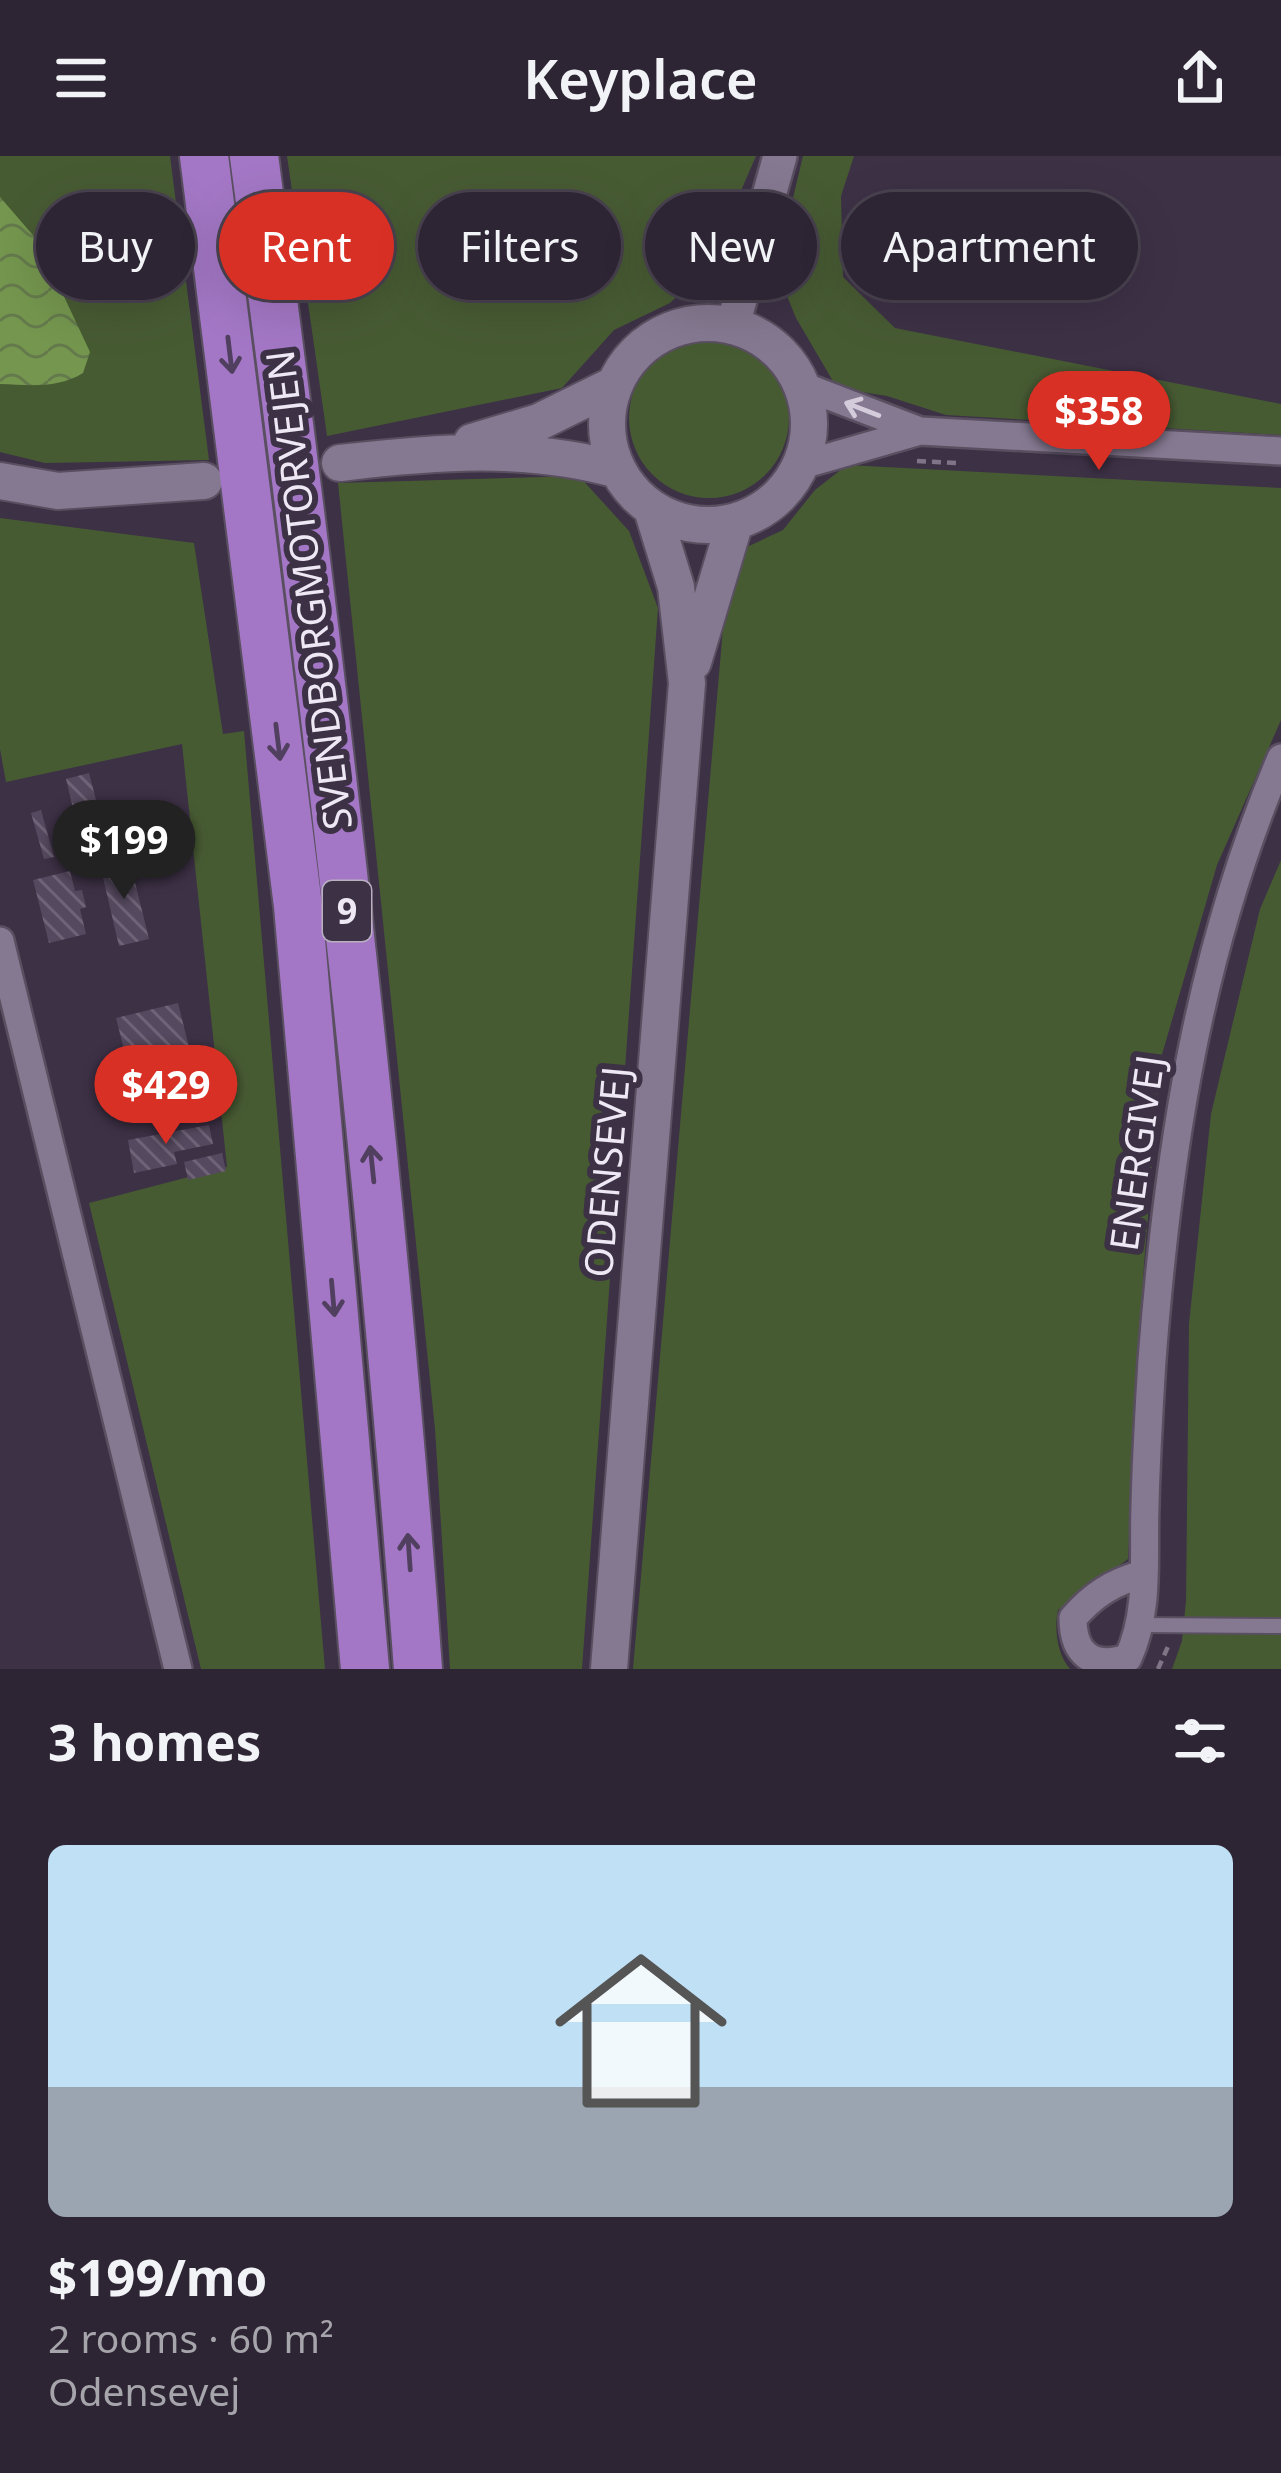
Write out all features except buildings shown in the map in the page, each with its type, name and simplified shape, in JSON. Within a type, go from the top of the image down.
[{"type":"highway","name":"SVENDBORGMOTORVEJEN","points":[[204,156],[298,906],[364,1669]]},
{"type":"highway","name":"SVENDBORGMOTORVEJEN","points":[[254,156],[346,903],[418,1669]]},
{"type":"main road","points":[[704,322],[733,325],[776,347],[803,386],[811,426],[802,465],[786,490],[763,510],[735,522],[678,521],[652,508],[618,470],[608,428],[614,385],[629,360],[650,340],[676,327],[704,322]]},
{"type":"main road","points":[[440,451],[538,422],[614,385]]},
{"type":"main road","points":[[340,463],[440,451],[539,455],[618,470]]},
{"type":"main road","points":[[0,481],[58,491],[204,481]]},
{"type":"main road","name":"ODENSEVEJ","points":[[609,1669],[687,683],[676,587],[652,508]]},
{"type":"main road","name":"ODENSEVEJ","points":[[687,683],[735,522]]},
{"type":"street","points":[[733,325],[780,156]]},
{"type":"street","points":[[803,386],[920,431],[1281,451]]},
{"type":"street","points":[[802,465],[920,431]]},
{"type":"street","name":"ENERGIVEJ","points":[[1140,1624],[1163,1214],[1181,1102],[1204,985],[1236,878],[1281,758]]},
{"type":"street","points":[[0,941],[178,1669]]},
{"type":"street","points":[[1140,1624],[1128,1658],[1110,1665],[1086,1657],[1073,1638],[1073,1618],[1091,1597],[1143,1574]]},
{"type":"lane","points":[[1140,1624],[1281,1626]]},
{"type":"shaded area","points":[[0,156],[170,156],[175,192],[36,192],[36,300],[188,300],[209,460],[45,463],[0,452]]},
{"type":"shaded area","points":[[287,156],[756,156],[740,192],[645,192],[645,300],[673,300],[614,330],[562,388],[327,436],[308,300],[394,300],[394,192],[292,192]]},
{"type":"shaded area","points":[[803,156],[854,156],[841,192],[841,300],[866,300],[895,328],[1281,404],[1281,435],[946,415],[887,396],[837,388],[789,300],[817,300],[817,192],[794,192]]},
{"type":"shaded area","points":[[709,338],[739,344],[765,362],[783,388],[789,418],[783,448],[765,474],[739,492],[709,498],[679,492],[653,474],[635,448],[629,418],[635,388],[653,362],[679,344]]},
{"type":"shaded area","points":[[847,465],[1281,488],[1281,720],[1217,865],[1161,1058],[1128,1559],[1058,1610],[1058,1641],[1070,1669],[633,1669],[725,605],[736,552],[783,530],[815,490]]},
{"type":"shaded area","points":[[579,476],[629,531],[658,608],[582,1669],[450,1669],[435,1429],[338,483]]},
{"type":"shaded area","points":[[0,518],[194,543],[223,734],[244,731],[325,1669],[201,1669],[89,1203],[227,1167],[182,744],[6,782],[0,749]]},
{"type":"shaded area","points":[[1281,860],[1281,1669],[1172,1669],[1182,1641],[1186,1601],[1189,1324],[1211,1114],[1260,909]]},
{"type":"water","points":[[0,197],[36,239],[36,300],[66,300],[90,352],[83,373],[63,382],[0,384]]}]
